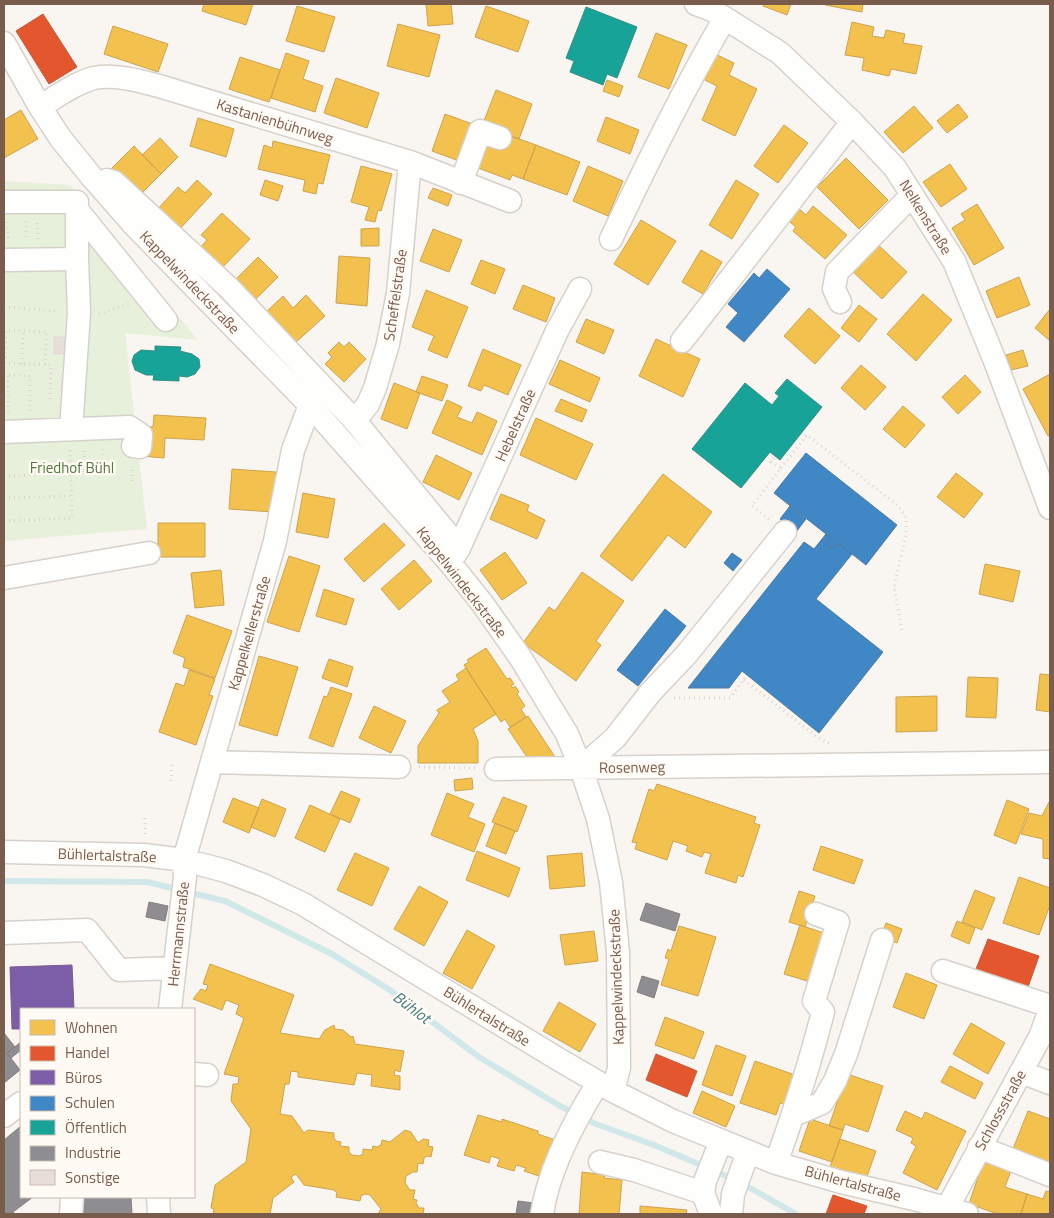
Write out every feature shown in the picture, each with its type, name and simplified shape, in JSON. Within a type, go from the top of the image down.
[{"type":"street","name":"Nelkenstraße","points":[[712,9],[780,53],[852,122],[895,168],[954,261],[995,361],[1050,508]]},
{"type":"street","points":[[611,239],[655,146],[694,72],[712,9]]},
{"type":"street","name":"Kappelwindeckstraße","points":[[4,43],[40,107],[61,139],[134,225],[455,555]]},
{"type":"street","name":"Kastanienbühnweg","points":[[40,107],[69,89],[95,78],[127,78],[169,88],[410,162],[510,201]]},
{"type":"street","points":[[682,341],[852,122]]},
{"type":"street","points":[[461,182],[480,131],[500,138]]},
{"type":"street","name":"Scheffelstraße","points":[[355,421],[368,404],[375,388],[388,344],[398,293],[410,162]]},
{"type":"street","name":"Kappelwindeckstraße","points":[[91,176],[114,182],[229,288],[355,421],[455,555],[482,603],[520,657],[567,734],[581,768],[598,819],[611,882],[618,961],[619,1068],[606,1087],[586,1102],[556,1165],[544,1198],[542,1214]]},
{"type":"street","points":[[840,302],[834,288],[837,272],[912,195]]},
{"type":"street","points":[[5,202],[77,202],[79,313],[66,439]]},
{"type":"street","points":[[78,211],[166,320]]},
{"type":"street","points":[[6,254],[77,259]]},
{"type":"street","name":"Hebelstraße","points":[[455,555],[557,331],[580,289]]},
{"type":"street","name":"Kappelkellerstraße","points":[[185,868],[275,541],[293,450],[310,405]]},
{"type":"street","points":[[6,425],[66,439],[129,427],[141,435],[140,447],[133,446]]},
{"type":"street","points":[[581,768],[615,738],[650,693],[686,655],[785,532]]},
{"type":"street","points":[[4,578],[148,553]]},
{"type":"street","points":[[213,762],[399,766]]},
{"type":"street","name":"Rosenweg","points":[[496,769],[1050,762]]},
{"type":"street","name":"Bühlertalstraße","points":[[4,852],[144,855],[185,868],[226,871],[264,885],[303,904],[606,1087],[673,1121],[718,1149],[745,1161],[776,1162],[952,1212]]},
{"type":"street","name":"Herrmannstraße","points":[[170,1008],[185,868]]},
{"type":"street","points":[[776,1162],[794,1115],[823,1012],[814,1001],[838,922],[816,914]]},
{"type":"street","points":[[4,933],[87,930],[119,970],[174,968]]},
{"type":"street","points":[[794,1115],[822,1103],[835,1081],[846,1054],[882,940]]},
{"type":"street","points":[[943,971],[1050,1006]]},
{"type":"street","name":"Schlossstraße","points":[[952,1212],[979,1147],[1040,1037],[1050,1010]]},
{"type":"street","points":[[1021,1072],[1050,1083]]},
{"type":"street","points":[[4,1116],[20,1105]]},
{"type":"street","points":[[979,1147],[1050,1175]]},
{"type":"street","points":[[711,1214],[704,1187],[718,1149]]},
{"type":"street","points":[[732,1204],[745,1161]]},
{"type":"street","points":[[600,1162],[704,1187]]},
{"type":"street","points":[[71,1214],[72,1198]]},
{"type":"street","points":[[158,1198],[159,1214]]},
{"type":"path","points":[[5,202],[6,254]]},
{"type":"path","points":[[45,365],[47,332],[5,330],[4,363],[45,365],[51,365],[50,407]]},
{"type":"path","points":[[22,364],[23,330]]},
{"type":"path","points":[[6,425],[6,375],[30,376],[29,417]]},
{"type":"path","points":[[785,532],[752,506],[807,435],[897,506],[906,517],[906,535],[894,587],[902,630]]},
{"type":"path","points":[[4,521],[72,518],[70,448],[66,439]]},
{"type":"path","points":[[104,445],[104,475]]},
{"type":"path","points":[[775,456],[771,462],[781,468]]},
{"type":"path","points":[[4,476],[71,474]]},
{"type":"path","points":[[4,498],[71,496]]},
{"type":"path","points":[[650,693],[668,698],[730,698],[747,675]]},
{"type":"path","points":[[744,680],[817,737],[836,747]]},
{"type":"path","points":[[171,781],[172,763]]},
{"type":"path","points":[[399,766],[496,769]]},
{"type":"green space","name":"Friedhof Bühl","points":[[4,181],[70,185],[198,340],[125,333],[147,529],[4,541]]},
{"type":"building: Wohnen","points":[[204,4],[253,4],[246,25],[202,11]]},
{"type":"building: Wohnen","points":[[426,4],[451,4],[453,24],[428,26]]},
{"type":"building: Wohnen","points":[[764,4],[791,4],[787,15],[763,6]]},
{"type":"building: Wohnen","points":[[825,4],[863,4],[862,12]]},
{"type":"building: Wohnen","points":[[297,6],[335,17],[324,52],[286,41]]},
{"type":"building: Wohnen","points":[[486,6],[529,21],[518,52],[475,37]]},
{"type":"building: Wohnen","points":[[852,22],[874,27],[872,36],[884,38],[886,30],[905,34],[903,43],[922,46],[916,74],[891,69],[889,76],[862,70],[864,58],[845,55]]},
{"type":"building: Wohnen","points":[[398,24],[440,35],[429,77],[387,66]]},
{"type":"building: Wohnen","points":[[113,26],[168,44],[158,72],[104,54]]},
{"type":"building: Wohnen","points":[[656,33],[687,45],[669,89],[638,77]]},
{"type":"building: Wohnen","points":[[286,53],[309,61],[303,79],[323,86],[315,112],[271,98]]},
{"type":"building: Wohnen","points":[[713,53],[734,63],[729,75],[757,89],[735,136],[702,120],[717,86],[701,78]]},
{"type":"building: Wohnen","points":[[240,57],[280,70],[269,102],[229,89]]},
{"type":"building: Wohnen","points":[[336,78],[379,93],[367,128],[324,113]]},
{"type":"building: Wohnen","points":[[607,80],[623,86],[619,97],[603,91]]},
{"type":"building: Wohnen","points":[[496,90],[532,104],[519,139],[482,126]]},
{"type":"building: Wohnen","points":[[958,104],[968,117],[947,133],[937,121]]},
{"type":"building: Wohnen","points":[[914,106],[933,128],[903,153],[884,132]]},
{"type":"building: Wohnen","points":[[21,110],[38,139],[4,158],[4,120]]},
{"type":"building: Wohnen","points":[[445,114],[475,125],[462,162],[432,151]]},
{"type":"building: Wohnen","points":[[606,117],[639,130],[630,154],[597,141]]},
{"type":"building: Wohnen","points":[[198,118],[234,129],[226,157],[190,146]]},
{"type":"building: Wohnen","points":[[784,125],[808,143],[778,183],[754,166]]},
{"type":"building: Wohnen","points":[[505,134],[536,145],[523,179],[512,175],[510,180],[473,166],[484,137]]},
{"type":"building: Wohnen","points":[[160,138],[178,157],[161,174],[142,155]]},
{"type":"building: Wohnen","points":[[273,141],[330,155],[323,184],[318,183],[316,194],[303,191],[305,180],[258,169],[264,145],[272,148]]},
{"type":"building: Wohnen","points":[[536,145],[580,162],[567,195],[523,179]]},
{"type":"building: Wohnen","points":[[134,146],[161,174],[138,197],[111,169]]},
{"type":"building: Wohnen","points":[[846,158],[888,200],[859,229],[817,187]]},
{"type":"building: Wohnen","points":[[950,164],[967,189],[941,207],[923,182]]},
{"type":"building: Wohnen","points":[[361,166],[392,174],[381,211],[378,210],[375,222],[365,220],[369,207],[351,202]]},
{"type":"building: Wohnen","points":[[588,166],[623,181],[608,216],[573,201]]},
{"type":"building: Wohnen","points":[[197,180],[212,194],[177,232],[155,212],[178,187],[185,193]]},
{"type":"building: Wohnen","points":[[265,180],[283,186],[278,201],[260,195]]},
{"type":"building: Wohnen","points":[[736,180],[759,194],[732,239],[709,225]]},
{"type":"building: Wohnen","points":[[433,188],[452,195],[448,206],[428,198]]},
{"type":"building: Wohnen","points":[[977,204],[1004,248],[974,265],[952,228],[965,220],[961,214]]},
{"type":"building: Wohnen","points":[[795,205],[806,215],[813,206],[847,235],[825,259],[793,231],[796,227],[784,217]]},
{"type":"building: Wohnen","points":[[222,213],[250,239],[219,271],[197,251],[207,240],[201,235]]},
{"type":"building: Wohnen","points":[[641,220],[676,241],[648,285],[614,264]]},
{"type":"building: Wohnen","points":[[379,228],[379,246],[361,246],[361,229]]},
{"type":"building: Wohnen","points":[[433,229],[462,240],[449,272],[420,261]]},
{"type":"building: Wohnen","points":[[874,241],[907,272],[882,299],[849,268]]},
{"type":"building: Wohnen","points":[[701,250],[722,262],[703,294],[682,282]]},
{"type":"building: Wohnen","points":[[339,256],[370,258],[367,306],[336,303]]},
{"type":"building: Wohnen","points":[[258,257],[278,277],[252,303],[232,283]]},
{"type":"building: Wohnen","points":[[481,260],[505,269],[495,294],[471,284]]},
{"type":"building: Wohnen","points":[[1019,277],[1030,305],[997,318],[986,291]]},
{"type":"building: Wohnen","points":[[523,285],[555,298],[546,322],[513,309]]},
{"type":"building: Wohnen","points":[[426,290],[468,307],[447,358],[428,350],[434,336],[412,327]]},
{"type":"building: Wohnen","points":[[923,294],[952,320],[916,361],[887,334]]},
{"type":"building: Wohnen","points":[[306,295],[325,316],[294,344],[265,313],[283,296],[293,308]]},
{"type":"building: Wohnen","points":[[859,305],[877,319],[859,342],[841,328]]},
{"type":"building: Wohnen","points":[[809,308],[840,336],[815,364],[784,336]]},
{"type":"building: Wohnen","points":[[1050,309],[1050,341],[1035,328]]},
{"type":"building: Wohnen","points":[[586,319],[614,330],[604,354],[576,342]]},
{"type":"building: Wohnen","points":[[656,339],[700,359],[683,397],[639,376]]},
{"type":"building: Wohnen","points":[[339,342],[344,347],[349,342],[366,359],[344,382],[325,364],[332,357],[328,353]]},
{"type":"building: Wohnen","points":[[483,349],[521,365],[508,395],[484,385],[481,391],[468,386]]},
{"type":"building: Wohnen","points":[[1023,350],[1028,366],[1011,370],[1006,355]]},
{"type":"building: Wohnen","points":[[560,360],[600,378],[590,402],[549,384]]},
{"type":"building: Wohnen","points":[[861,365],[886,387],[865,410],[841,388]]},
{"type":"building: Wohnen","points":[[1050,374],[1050,435],[1048,436],[1023,389]]},
{"type":"building: Wohnen","points":[[965,375],[981,392],[958,414],[942,397]]},
{"type":"building: Wohnen","points":[[422,376],[448,385],[442,401],[416,392]]},
{"type":"building: Wohnen","points":[[394,383],[420,393],[407,429],[381,419]]},
{"type":"building: Wohnen","points":[[561,399],[587,410],[582,422],[555,411]]},
{"type":"building: Wohnen","points":[[447,400],[462,407],[457,417],[472,423],[477,412],[497,421],[482,455],[432,433]]},
{"type":"building: Wohnen","points":[[903,406],[925,425],[905,448],[883,429]]},
{"type":"building: Wohnen","points":[[154,415],[206,418],[204,440],[165,438],[164,458],[141,456],[143,426],[153,427]]},
{"type":"building: Wohnen","points":[[536,418],[593,444],[576,480],[520,455]]},
{"type":"building: Wohnen","points":[[436,455],[472,473],[459,500],[423,482]]},
{"type":"building: Wohnen","points":[[232,469],[276,472],[273,512],[229,509]]},
{"type":"building: Wohnen","points":[[956,473],[983,494],[964,518],[937,497]]},
{"type":"building: Wohnen","points":[[663,474],[712,512],[685,548],[668,535],[632,581],[600,556]]},
{"type":"building: Wohnen","points":[[303,493],[335,499],[328,538],[296,532]]},
{"type":"building: Wohnen","points":[[501,494],[529,505],[527,511],[545,520],[537,539],[490,519]]},
{"type":"building: Wohnen","points":[[158,523],[205,523],[205,557],[158,557]]},
{"type":"building: Wohnen","points":[[384,523],[405,545],[364,582],[344,559]]},
{"type":"building: Wohnen","points":[[505,552],[527,583],[502,600],[480,570]]},
{"type":"building: Wohnen","points":[[289,556],[320,566],[299,632],[267,622]]},
{"type":"building: Wohnen","points":[[414,560],[432,581],[399,610],[381,589]]},
{"type":"building: Wohnen","points":[[985,564],[1020,571],[1013,602],[979,594]]},
{"type":"building: Wohnen","points":[[221,570],[224,605],[195,608],[191,573]]},
{"type":"building: Wohnen","points":[[582,572],[624,601],[596,641],[601,645],[576,681],[523,643],[549,607],[555,611]]},
{"type":"building: Wohnen","points":[[324,589],[354,599],[346,625],[316,616]]},
{"type":"building: Wohnen","points":[[187,615],[232,631],[215,678],[183,667],[185,658],[173,653]]},
{"type":"building: Wohnen","points":[[486,648],[507,679],[510,678],[514,684],[511,686],[513,688],[515,686],[519,692],[517,694],[525,706],[521,709],[526,717],[510,727],[505,719],[501,722],[464,665],[469,662],[467,660]]},
{"type":"building: Wohnen","points":[[259,656],[298,667],[277,736],[239,725]]},
{"type":"building: Wohnen","points":[[329,659],[353,667],[347,687],[322,678]]},
{"type":"building: Wohnen","points":[[466,668],[496,714],[473,729],[478,741],[478,763],[418,763],[418,746],[439,713],[437,710],[450,702],[442,691],[459,680],[456,675]]},
{"type":"building: Wohnen","points":[[189,670],[215,679],[209,695],[213,696],[196,745],[159,732],[176,683],[184,686]]},
{"type":"building: Wohnen","points":[[1040,674],[1050,675],[1050,712],[1036,710]]},
{"type":"building: Wohnen","points":[[968,677],[998,678],[996,718],[966,717]]},
{"type":"building: Wohnen","points":[[331,687],[352,694],[333,747],[309,738],[324,696],[327,697]]},
{"type":"building: Wohnen","points":[[937,696],[937,731],[896,732],[896,697]]},
{"type":"building: Wohnen","points":[[374,706],[406,721],[391,753],[359,738]]},
{"type":"building: Wohnen","points":[[528,716],[559,763],[531,763],[508,729]]},
{"type":"building: Wohnen","points":[[472,778],[473,789],[455,791],[454,780]]},
{"type":"building: Wohnen","points":[[657,784],[756,817],[754,823],[760,825],[743,877],[738,875],[736,883],[705,873],[711,854],[704,852],[702,857],[686,851],[688,846],[673,841],[667,860],[635,849],[637,843],[632,842],[649,789],[654,791]]},
{"type":"building: Wohnen","points":[[341,791],[360,799],[350,823],[330,814]]},
{"type":"building: Wohnen","points":[[447,793],[474,804],[468,817],[485,824],[474,852],[431,835]]},
{"type":"building: Wohnen","points":[[503,797],[527,806],[517,832],[492,822]]},
{"type":"building: Wohnen","points":[[233,798],[259,808],[249,833],[223,822]]},
{"type":"building: Wohnen","points":[[262,799],[286,809],[275,837],[251,827]]},
{"type":"building: Wohnen","points":[[1007,800],[1029,809],[1016,844],[994,835]]},
{"type":"building: Wohnen","points":[[1049,802],[1050,859],[1043,858],[1043,839],[1021,834],[1029,813],[1042,816]]},
{"type":"building: Wohnen","points":[[310,805],[340,819],[325,852],[295,838]]},
{"type":"building: Wohnen","points":[[495,823],[515,831],[506,854],[486,846]]},
{"type":"building: Wohnen","points":[[821,846],[863,860],[854,884],[813,870]]},
{"type":"building: Wohnen","points":[[477,851],[520,868],[509,897],[466,880]]},
{"type":"building: Wohnen","points":[[355,853],[389,868],[372,906],[337,890]]},
{"type":"building: Wohnen","points":[[582,853],[585,886],[550,889],[547,856]]},
{"type":"building: Wohnen","points":[[1019,877],[1050,888],[1050,905],[1039,935],[1003,923]]},
{"type":"building: Wohnen","points":[[419,886],[448,902],[424,946],[394,929]]},
{"type":"building: Wohnen","points":[[975,890],[995,898],[982,930],[962,922]]},
{"type":"building: Wohnen","points":[[799,891],[815,896],[805,927],[789,922]]},
{"type":"building: Wohnen","points":[[957,921],[975,928],[969,944],[951,936]]},
{"type":"building: Wohnen","points":[[886,923],[902,929],[897,943],[881,937]]},
{"type":"building: Wohnen","points":[[800,925],[830,935],[814,983],[784,974]]},
{"type":"building: Wohnen","points":[[679,926],[716,937],[698,996],[661,985],[669,959],[665,958],[668,949],[671,951]]},
{"type":"building: Wohnen","points":[[467,930],[495,946],[472,989],[443,973]]},
{"type":"building: Wohnen","points":[[594,931],[598,961],[565,965],[560,935]]},
{"type":"building: Wohnen","points":[[210,964],[294,995],[280,1033],[319,1039],[325,1030],[334,1025],[335,1029],[343,1030],[351,1037],[353,1036],[355,1044],[404,1051],[400,1072],[395,1070],[394,1075],[400,1076],[400,1090],[371,1086],[372,1075],[357,1073],[354,1085],[298,1077],[298,1072],[291,1071],[289,1084],[285,1084],[280,1114],[292,1116],[304,1133],[308,1130],[334,1133],[336,1141],[341,1142],[340,1146],[349,1147],[349,1152],[352,1155],[359,1156],[363,1154],[363,1149],[372,1150],[373,1146],[381,1145],[382,1140],[390,1142],[405,1130],[411,1132],[418,1143],[423,1139],[429,1140],[428,1146],[433,1147],[431,1157],[427,1156],[424,1158],[423,1164],[418,1163],[417,1172],[406,1176],[405,1183],[410,1190],[415,1190],[413,1199],[417,1200],[416,1203],[419,1208],[424,1208],[423,1214],[378,1214],[381,1209],[370,1195],[365,1194],[361,1196],[360,1201],[336,1197],[337,1193],[334,1190],[304,1185],[296,1174],[291,1177],[294,1182],[273,1198],[270,1214],[213,1214],[214,1209],[211,1208],[215,1185],[246,1162],[251,1129],[231,1101],[233,1084],[238,1084],[239,1077],[224,1074],[244,1018],[236,1014],[239,1005],[226,1000],[222,1010],[193,999],[201,989],[206,991],[208,985],[203,984]]},
{"type":"building: Wohnen","points":[[906,973],[937,985],[924,1019],[893,1007]]},
{"type":"building: Wohnen","points":[[559,1002],[596,1024],[580,1052],[543,1031]]},
{"type":"building: Wohnen","points":[[665,1017],[704,1032],[694,1059],[655,1045]]},
{"type":"building: Wohnen","points":[[971,1023],[1005,1043],[988,1074],[953,1054]]},
{"type":"building: Wohnen","points":[[716,1045],[746,1056],[732,1096],[702,1085]]},
{"type":"building: Wohnen","points":[[755,1061],[798,1076],[788,1105],[780,1103],[776,1115],[740,1103]]},
{"type":"building: Wohnen","points":[[950,1066],[983,1083],[975,1099],[941,1082]]},
{"type":"building: Wohnen","points":[[847,1074],[883,1086],[868,1132],[845,1124],[843,1130],[829,1126]]},
{"type":"building: Wohnen","points":[[702,1091],[735,1106],[726,1127],[693,1113]]},
{"type":"building: Wohnen","points":[[905,1111],[922,1119],[925,1112],[966,1131],[937,1190],[903,1173],[916,1146],[911,1143],[913,1138],[896,1130]]},
{"type":"building: Wohnen","points":[[1028,1111],[1050,1119],[1050,1169],[1011,1154]]},
{"type":"building: Wohnen","points":[[478,1115],[502,1122],[502,1119],[538,1131],[538,1134],[558,1141],[545,1178],[524,1171],[526,1168],[516,1165],[514,1171],[497,1166],[500,1159],[491,1156],[489,1163],[464,1155]]},
{"type":"building: Wohnen","points":[[810,1119],[843,1130],[832,1162],[799,1151]]},
{"type":"building: Wohnen","points":[[840,1139],[876,1151],[866,1179],[830,1167]]},
{"type":"building: Wohnen","points":[[985,1156],[1013,1165],[1005,1187],[1027,1194],[1021,1214],[998,1214],[969,1204]]},
{"type":"building: Wohnen","points":[[582,1172],[605,1175],[604,1178],[622,1180],[619,1214],[579,1214]]},
{"type":"building: Wohnen","points":[[1046,1191],[1050,1192],[1050,1214],[1021,1214],[1027,1194],[1043,1199]]},
{"type":"building: Wohnen","points":[[640,1206],[687,1210],[686,1214],[640,1214]]},
{"type":"building: Handel","points":[[43,14],[77,67],[49,84],[16,31]]},
{"type":"building: Handel","points":[[988,939],[1039,956],[1028,987],[976,969]]},
{"type":"building: Handel","points":[[656,1054],[697,1071],[687,1097],[646,1080]]},
{"type":"building: Handel","points":[[833,1195],[867,1206],[864,1214],[826,1214]]},
{"type":"building: Büros","points":[[72,965],[74,1008],[20,1008],[20,1029],[12,1029],[10,967]]},
{"type":"building: Schulen","points":[[767,269],[790,289],[744,342],[726,327],[738,313],[728,304],[754,273],[759,278]]},
{"type":"building: Schulen","points":[[806,453],[897,525],[866,565],[838,543],[833,549],[826,544],[831,538],[774,493]]},
{"type":"building: Schulen","points":[[790,506],[806,519],[796,532],[780,519]]},
{"type":"building: Schulen","points":[[826,534],[831,538],[826,544],[833,549],[838,543],[852,554],[816,599],[883,652],[819,733],[742,671],[729,688],[688,688],[804,542],[814,549]]},
{"type":"building: Schulen","points":[[732,553],[742,560],[733,571],[724,563]]},
{"type":"building: Schulen","points":[[665,609],[686,626],[638,686],[617,670]]},
{"type":"building: Öffentlich","points":[[586,7],[637,27],[617,78],[607,74],[603,85],[570,72],[574,61],[566,58]]},
{"type":"building: Öffentlich","points":[[155,346],[181,347],[180,351],[192,354],[199,359],[200,367],[195,374],[187,377],[179,376],[179,381],[153,380],[154,375],[146,375],[135,370],[132,361],[134,355],[141,350],[155,351]]},
{"type":"building: Öffentlich","points":[[787,379],[822,407],[780,460],[770,452],[741,488],[692,449],[745,383],[772,405],[779,396],[775,393]]},
{"type":"building: Industrie","points":[[149,902],[168,906],[165,921],[146,917]]},
{"type":"building: Industrie","points":[[646,903],[680,914],[675,931],[640,920]]},
{"type":"building: Industrie","points":[[642,976],[659,981],[654,998],[637,992]]},
{"type":"building: Industrie","points":[[4,1033],[15,1047],[7,1053],[20,1070],[4,1083]]},
{"type":"building: Industrie","points":[[20,1043],[20,1051],[11,1058],[7,1053]]},
{"type":"building: Industrie","points":[[20,1127],[20,1198],[32,1198],[13,1212],[15,1214],[4,1214],[4,1140]]},
{"type":"building: Industrie","points":[[82,1198],[131,1198],[132,1214],[83,1214]]},
{"type":"building: Industrie","points":[[518,1201],[534,1203],[532,1214],[516,1214]]},
{"type":"building: Sonstige","points":[[54,337],[68,337],[67,354],[54,354]]},
{"type":"waterway","name":"Bühlot","points":[[4,881],[147,882],[225,901],[332,954],[390,990],[479,1057],[560,1106],[596,1124],[654,1145],[736,1180],[796,1214]]}]
